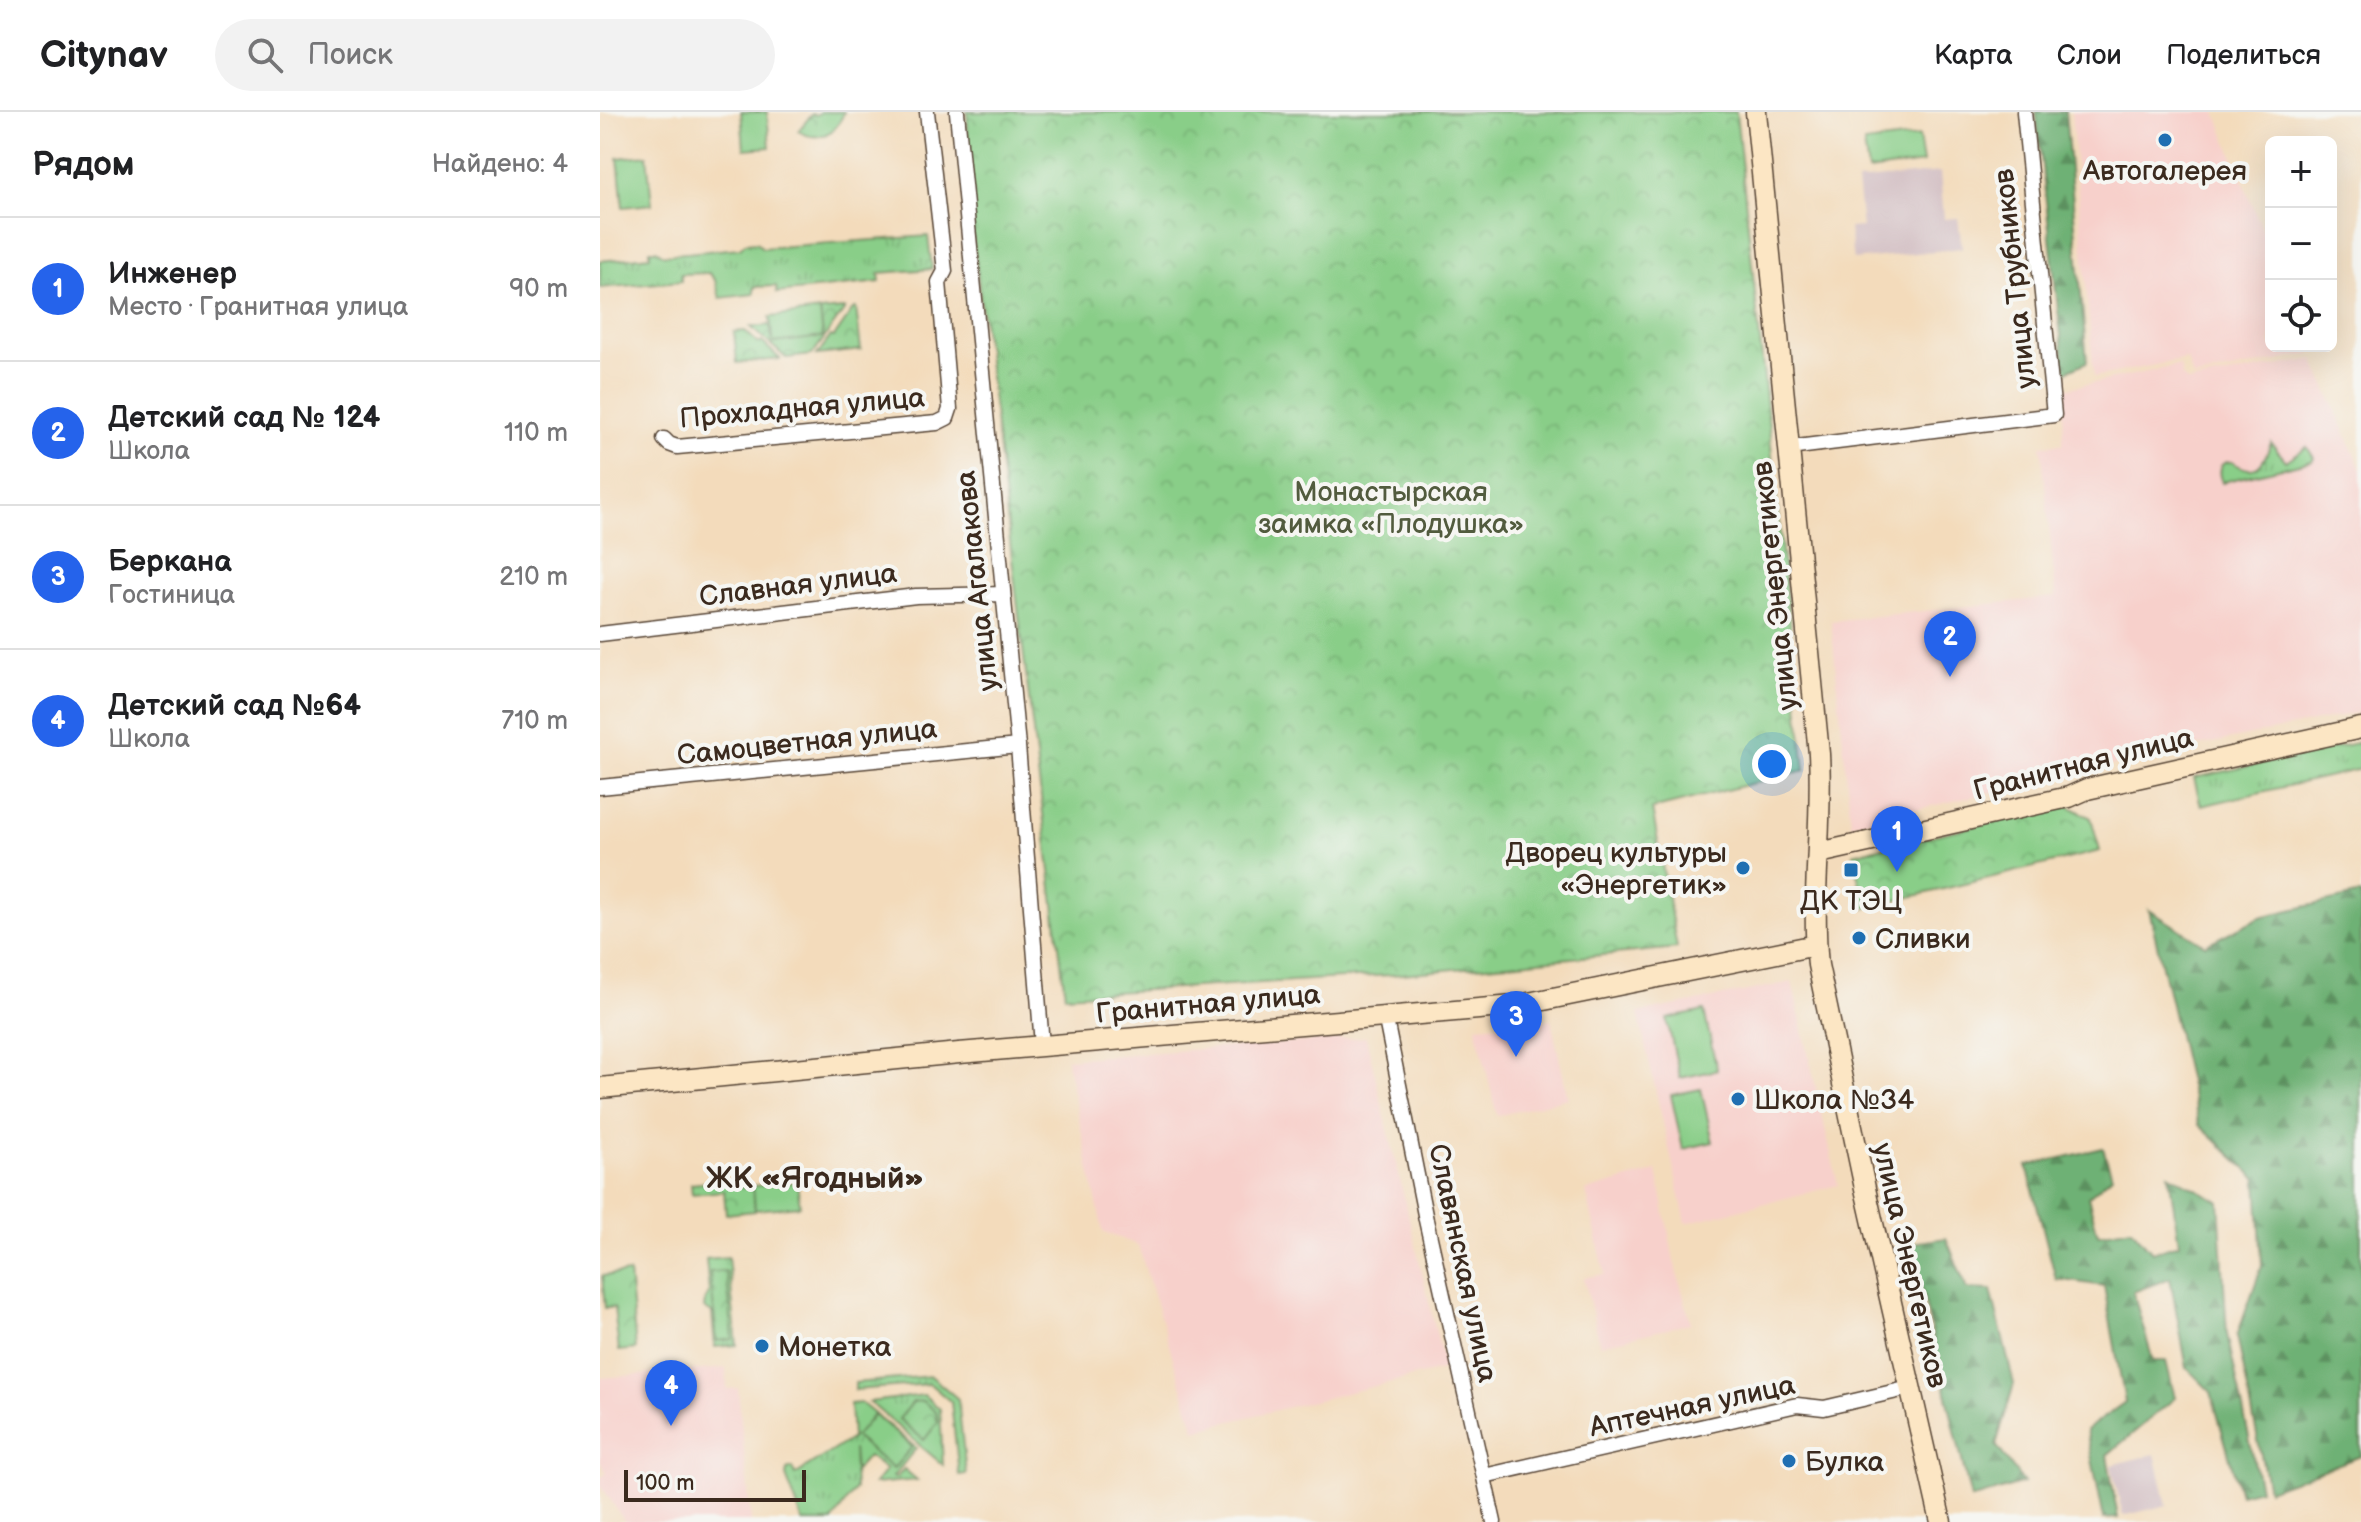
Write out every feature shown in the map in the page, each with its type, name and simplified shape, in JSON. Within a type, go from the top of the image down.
[{"type":"street","name":"Прохладная улица","points":[[664,439],[677,447],[937,423],[947,418],[950,409],[939,282],[945,271],[927,112]]},
{"type":"street","name":"улица Агалакова","points":[[957,112],[1018,746],[1042,1045]]},
{"type":"street","name":"улица Энергетиков","points":[[1756,112],[1819,754],[1816,945],[1866,1193],[1941,1522]]},
{"type":"street","name":"улица Трубников","points":[[1789,448],[2054,415],[2024,112]]},
{"type":"street","name":"Славная улица","points":[[600,634],[916,596],[1003,594]]},
{"type":"street","name":"Гранитная улица","points":[[1819,853],[2069,797],[2115,782],[2361,728]]},
{"type":"street","name":"Самоцветная улица","points":[[600,787],[1018,746]]},
{"type":"street","name":"Гранитная улица","points":[[600,1088],[1042,1045],[1514,1006],[1816,945]]},
{"type":"street","name":"Славянская улица","points":[[1385,1015],[1426,1220],[1494,1522]]},
{"type":"street","name":"Аптечная улица","points":[[1484,1476],[1797,1405],[1824,1408],[1910,1388]]},
{"type":"shaded area","points":[[2071,112],[2216,112],[2265,237],[2265,352],[2311,354],[2193,378],[2187,359],[2094,377]]},
{"type":"shaded area","points":[[1940,172],[1944,219],[1958,218],[1962,248],[1853,260],[1849,228],[1862,227],[1857,181]]},
{"type":"shaded area","points":[[2314,359],[2361,470],[2361,712],[1851,824],[1831,621],[2056,597],[2041,445],[2063,444],[2064,389],[2180,365],[2182,376],[2188,382]]},
{"type":"shaded area","name":"Школа №34","points":[[1792,982],[1838,1185],[1686,1223],[1638,1013]]},
{"type":"shaded area","points":[[1551,1020],[1568,1098],[1497,1116],[1476,1026]]},
{"type":"shaded area","points":[[1366,1037],[1445,1369],[1195,1430],[1138,1245],[1103,1232],[1066,1059]]},
{"type":"shaded area","points":[[1657,1171],[1674,1261],[1691,1323],[1600,1345],[1584,1278],[1605,1274],[1586,1191]]},
{"type":"shaded area","points":[[726,1368],[727,1389],[738,1388],[751,1522],[625,1522],[600,1484],[600,1478],[607,1473],[600,1462],[600,1378]]},
{"type":"shaded area","points":[[2155,1454],[2167,1505],[2123,1516],[2111,1465]]},
{"type":"green space","points":[[741,112],[767,112],[770,147],[744,149]]},
{"type":"green space","points":[[844,112],[837,126],[826,134],[813,136],[798,131],[812,114]]},
{"type":"green space","name":"Монастырская заимка «Плодушка»","points":[[967,112],[1736,112],[1805,770],[1652,809],[1677,948],[1391,975],[1065,995],[972,229]]},
{"type":"green space","points":[[2036,112],[2065,112],[2087,362],[2065,372]]},
{"type":"green space","points":[[1919,136],[1923,163],[1868,171],[1864,143]]},
{"type":"green space","points":[[647,155],[652,204],[623,207],[618,158]]},
{"type":"green space","points":[[928,236],[932,269],[879,273],[880,282],[777,293],[776,286],[754,287],[754,294],[720,298],[715,280],[709,273],[681,274],[681,281],[600,288],[600,261],[650,256],[650,250],[664,255],[740,248],[745,243],[757,242],[762,248]]},
{"type":"green space","points":[[854,308],[861,350],[817,355],[831,336],[834,337]]},
{"type":"green space","points":[[845,309],[812,355],[786,358],[751,327],[770,325],[773,343],[823,336],[820,311]]},
{"type":"green space","points":[[820,311],[823,337],[773,343],[770,317]]},
{"type":"green space","points":[[745,331],[780,359],[737,363],[734,332]]},
{"type":"green space","points":[[2271,443],[2286,461],[2307,447],[2314,458],[2222,482],[2220,471],[2224,463],[2232,462],[2248,469],[2258,467]]},
{"type":"green space","points":[[2361,742],[2361,769],[2201,806],[2194,778]]},
{"type":"green space","points":[[2067,805],[2091,818],[2100,851],[1865,908],[1853,854]]},
{"type":"green space","points":[[2361,894],[2361,1456],[2268,1490],[2237,1336],[2262,1265],[2257,1179],[2199,1125],[2149,910],[2205,945],[2260,917]]},
{"type":"green space","points":[[1704,1011],[1717,1070],[1680,1078],[1667,1019]]},
{"type":"green space","points":[[1701,1089],[1713,1142],[1683,1149],[1671,1095]]},
{"type":"green space","points":[[2103,1148],[2112,1176],[2088,1197],[2098,1234],[2131,1228],[2152,1252],[2179,1244],[2169,1174],[2219,1201],[2227,1334],[2260,1489],[2240,1494],[2211,1392],[2187,1368],[2170,1278],[2133,1292],[2153,1361],[2166,1361],[2175,1398],[2107,1455],[2118,1518],[2104,1519],[2086,1430],[2125,1402],[2104,1286],[2056,1279],[2027,1166]]},
{"type":"green space","points":[[741,1179],[742,1187],[753,1186],[755,1211],[726,1214],[724,1191],[692,1194],[691,1184]]},
{"type":"green space","points":[[797,1182],[800,1206],[755,1210],[753,1186]]},
{"type":"green space","points":[[1946,1238],[1967,1289],[1991,1290],[2014,1384],[1996,1445],[2024,1483],[1971,1499],[1911,1243]]},
{"type":"green space","points":[[728,1257],[737,1345],[715,1347],[712,1313],[704,1308],[709,1293],[706,1259]]},
{"type":"green space","points":[[726,1271],[733,1339],[717,1341],[710,1272]]},
{"type":"green space","points":[[629,1273],[636,1349],[619,1351],[614,1308],[605,1308],[602,1276]]},
{"type":"green space","points":[[931,1376],[958,1399],[966,1474],[959,1475],[951,1402],[930,1384],[855,1390],[855,1383]]},
{"type":"green space","points":[[924,1395],[940,1409],[943,1465],[869,1402]]},
{"type":"green space","points":[[923,1401],[936,1412],[938,1422],[924,1440],[899,1419],[913,1402]]},
{"type":"green space","points":[[861,1403],[916,1448],[893,1477],[896,1478],[904,1469],[917,1480],[874,1484],[886,1470],[868,1456],[855,1471],[853,1449],[855,1489],[832,1522],[803,1522],[786,1476],[787,1470],[792,1468],[795,1475],[852,1438],[850,1404]]},
{"type":"green space","points":[[874,1414],[912,1447],[893,1469],[855,1437]]},
{"type":"place","name":"Автогалерея","points":[[2165,140]]},
{"type":"place","name":"Детский сад № 124","points":[[1950,677]]},
{"type":"place","name":"Дворец культуры «Энергетик»","points":[[1743,868]]},
{"type":"place","name":"ДК ТЭЦ","points":[[1851,870]]},
{"type":"place","name":"Инженер","points":[[1897,872]]},
{"type":"place","name":"Сливки","points":[[1859,938]]},
{"type":"place","name":"Беркана","points":[[1516,1057]]},
{"type":"place","name":"Школа №34","points":[[1738,1099]]},
{"type":"place","name":"Монетка","points":[[762,1346]]},
{"type":"place","name":"Детский сад №64","points":[[671,1426]]},
{"type":"place","name":"Булка","points":[[1789,1461]]},
{"type":"district","name":"ЖК «Ягодный»","points":[[815,1178]]}]
